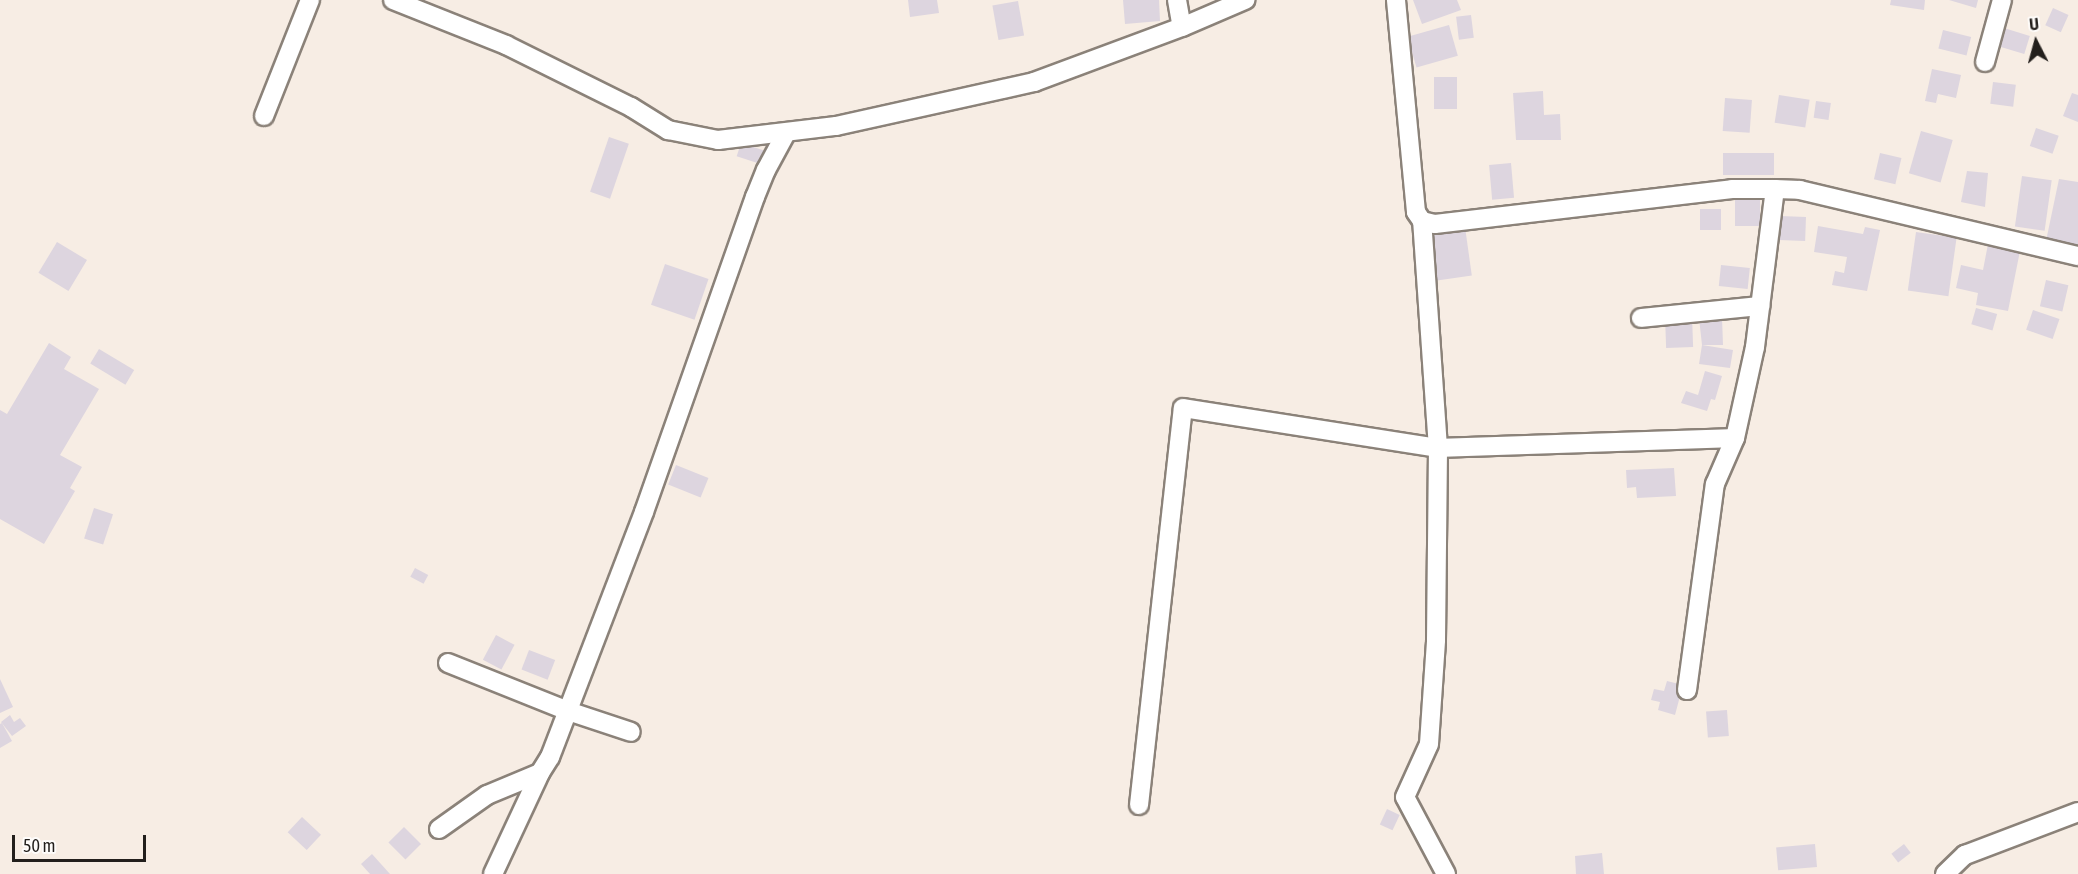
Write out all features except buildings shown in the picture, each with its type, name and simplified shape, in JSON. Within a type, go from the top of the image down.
[{"type":"street","points":[[264,116],[310,0]]},
{"type":"street","points":[[393,0],[506,45],[631,108],[668,130],[718,140],[845,124],[1034,82],[1182,27],[1241,1]]},
{"type":"street","points":[[1178,0],[1182,27]]},
{"type":"street","points":[[1395,0],[1416,212],[1422,221],[1438,448],[1436,640],[1429,744],[1405,797],[1426,840],[1446,873]]},
{"type":"street","points":[[1985,62],[2002,0]]},
{"type":"street","points":[[493,874],[540,773],[550,757],[645,512],[755,197],[766,170],[786,133]]},
{"type":"street","points":[[1422,221],[1435,224],[1732,189],[1800,190],[2078,256]]},
{"type":"street","points":[[1687,690],[1715,484],[1735,438],[1755,347],[1775,189]]},
{"type":"street","points":[[1641,318],[1760,306]]},
{"type":"street","points":[[1139,805],[1183,408],[1438,448],[1735,438]]},
{"type":"street","points":[[448,663],[568,711],[631,732]]},
{"type":"street","points":[[439,829],[487,795],[540,773]]},
{"type":"street","points":[[1945,874],[1965,855],[2078,812]]}]
